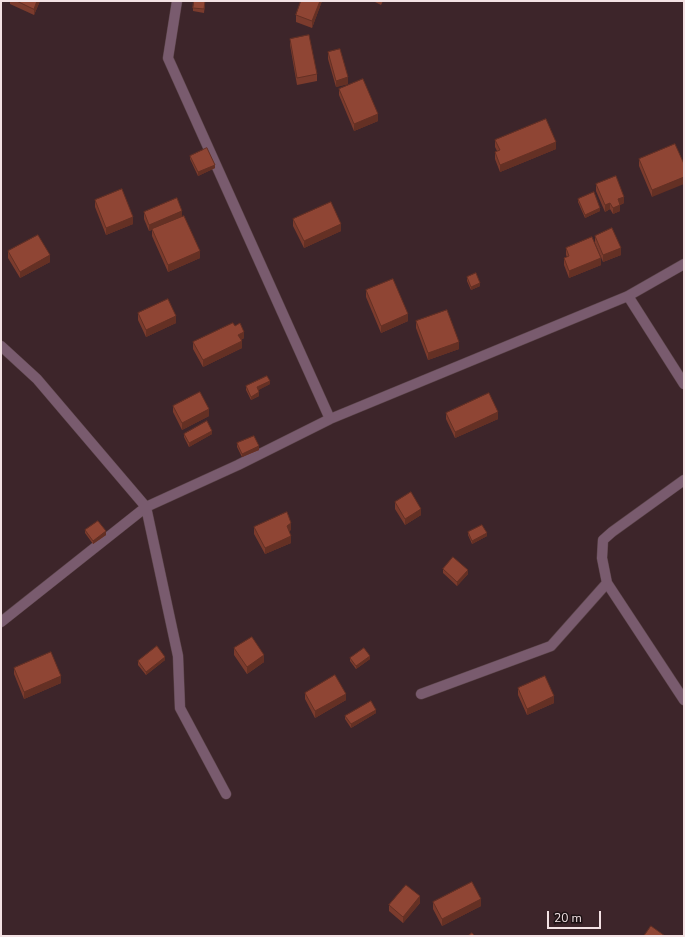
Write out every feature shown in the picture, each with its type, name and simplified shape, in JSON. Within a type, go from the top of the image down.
[{"type":"street","points":[[176,1],[168,58],[330,419]]},
{"type":"street","points":[[1,622],[146,507],[238,465],[330,419],[628,296],[684,264]]},
{"type":"street","points":[[628,296],[684,384]]},
{"type":"street","points":[[1,346],[37,379],[146,507],[178,656],[180,708],[226,794]]},
{"type":"street","points":[[684,480],[602,540],[602,558],[607,583],[684,700]]},
{"type":"street","points":[[421,694],[551,646],[607,583]]},
{"type":"building","points":[[17,1],[37,1],[34,9]]},
{"type":"building","points":[[194,1],[205,1],[204,9],[193,8]]},
{"type":"building","points":[[301,1],[320,1],[312,21],[296,15]]},
{"type":"building","points":[[309,35],[317,74],[297,78],[290,39]]},
{"type":"building","points":[[340,49],[348,77],[336,81],[328,52]]},
{"type":"building","points":[[363,79],[378,114],[354,124],[339,89]]},
{"type":"building","points":[[546,119],[556,142],[500,165],[495,152],[500,150],[495,140]]},
{"type":"building","points":[[675,144],[684,164],[684,177],[652,190],[639,159]]},
{"type":"building","points":[[207,148],[215,165],[198,172],[190,156]]},
{"type":"building","points":[[616,176],[624,197],[618,199],[620,205],[613,208],[610,203],[605,205],[596,184]]},
{"type":"building","points":[[122,189],[133,217],[106,228],[95,200]]},
{"type":"building","points":[[594,192],[600,208],[585,215],[578,199]]},
{"type":"building","points":[[177,198],[182,211],[149,225],[144,212]]},
{"type":"building","points":[[331,202],[341,224],[304,241],[293,219]]},
{"type":"building","points":[[184,216],[200,251],[168,265],[152,229]]},
{"type":"building","points":[[612,228],[621,248],[603,255],[595,236]]},
{"type":"building","points":[[38,235],[50,255],[20,272],[8,251]]},
{"type":"building","points":[[592,237],[601,258],[569,271],[564,258],[569,256],[566,248]]},
{"type":"building","points":[[476,273],[480,283],[471,287],[467,277]]},
{"type":"building","points":[[393,279],[408,314],[381,326],[366,290]]},
{"type":"building","points":[[168,299],[176,316],[146,330],[138,313]]},
{"type":"building","points":[[447,310],[459,342],[428,353],[416,321]]},
{"type":"building","points":[[233,323],[235,326],[240,323],[244,332],[238,335],[242,341],[203,360],[193,342]]},
{"type":"building","points":[[267,376],[270,381],[257,387],[259,392],[251,397],[246,386]]},
{"type":"building","points":[[200,392],[209,409],[182,423],[173,406]]},
{"type":"building","points":[[489,393],[498,412],[455,432],[446,413]]},
{"type":"building","points":[[207,421],[212,431],[189,443],[184,434]]},
{"type":"building","points":[[254,436],[259,446],[242,454],[237,443]]},
{"type":"building","points":[[411,492],[421,509],[405,519],[395,502]]},
{"type":"building","points":[[287,512],[291,523],[287,526],[291,536],[265,548],[254,527]]},
{"type":"building","points":[[98,521],[106,531],[93,541],[85,530]]},
{"type":"building","points":[[482,525],[487,533],[472,541],[468,532]]},
{"type":"building","points":[[453,557],[468,570],[457,582],[443,569]]},
{"type":"building","points":[[252,637],[264,655],[247,667],[234,648]]},
{"type":"building","points":[[157,646],[165,657],[146,672],[138,661]]},
{"type":"building","points":[[364,648],[370,656],[356,666],[350,658]]},
{"type":"building","points":[[51,652],[61,676],[24,692],[14,668]]},
{"type":"building","points":[[335,675],[346,694],[315,711],[305,693]]},
{"type":"building","points":[[545,676],[554,696],[527,709],[518,688]]},
{"type":"building","points":[[371,701],[376,710],[351,724],[345,716]]},
{"type":"building","points":[[472,882],[481,899],[442,919],[433,902]]},
{"type":"building","points":[[406,885],[420,896],[403,917],[389,905]]},
{"type":"building","points":[[651,926],[665,936],[644,936]]},
{"type":"building","points":[[472,933],[475,936],[468,936]]}]
